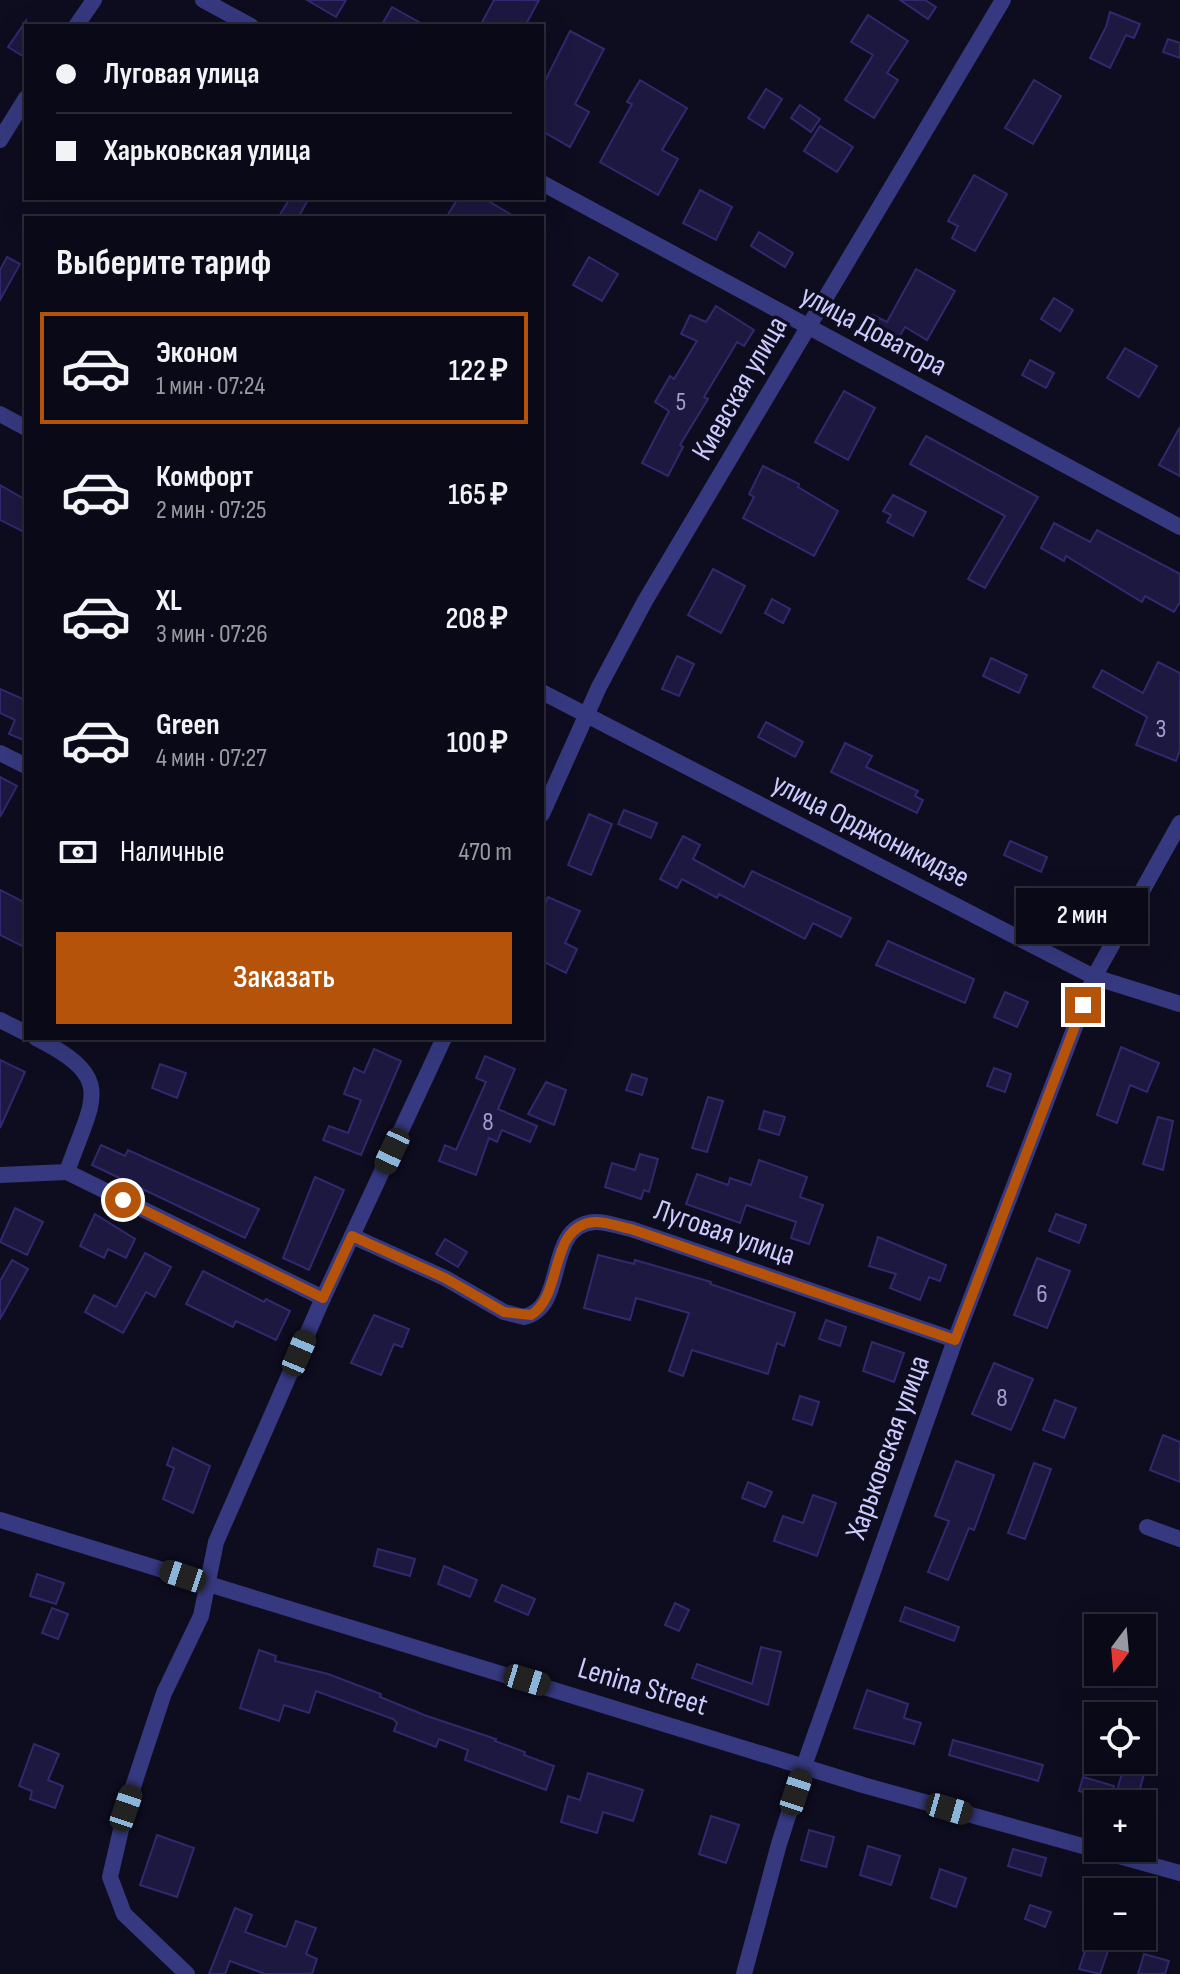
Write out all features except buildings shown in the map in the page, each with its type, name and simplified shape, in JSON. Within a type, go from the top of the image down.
[{"type":"street","points":[[77,24],[94,0]]},
{"type":"street","points":[[203,0],[247,24]]},
{"type":"street","name":"Киевская улица","points":[[544,810],[586,715],[645,601],[1003,0]]},
{"type":"street","points":[[0,140],[24,101]]},
{"type":"street","name":"улица Доватора","points":[[544,184],[1180,527]]},
{"type":"street","points":[[0,414],[24,427]]},
{"type":"street","name":"улица Орджоникидзе","points":[[544,693],[1094,977],[1180,1004]]},
{"type":"street","points":[[0,753],[24,765]]},
{"type":"street","name":"Харьковская улица","points":[[744,1974],[779,1844],[804,1766],[955,1340],[1094,977],[1180,823]]},
{"type":"street","points":[[0,1020],[24,1032]]},
{"type":"street","points":[[40,1040],[71,1056],[90,1076],[92,1098],[67,1172]]},
{"type":"street","points":[[187,1974],[124,1914],[110,1877],[126,1808],[164,1693],[201,1616],[216,1542],[323,1298],[443,1040]]},
{"type":"street","points":[[0,1175],[67,1172],[323,1298]]},
{"type":"street","name":"Луговая улица","points":[[352,1236],[445,1278],[504,1312],[524,1317],[545,1304],[567,1239],[577,1228],[594,1222],[631,1229],[955,1340]]},
{"type":"street","name":"Lenina Street","points":[[0,1520],[804,1766],[1180,1873]]},
{"type":"street","points":[[1147,1527],[1180,1539]]},
{"type":"route","points":[[123,1200],[323,1298],[352,1236],[445,1278],[504,1312],[524,1317],[545,1304],[567,1239],[577,1228],[594,1222],[631,1229],[955,1340],[1083,1005]]}]
